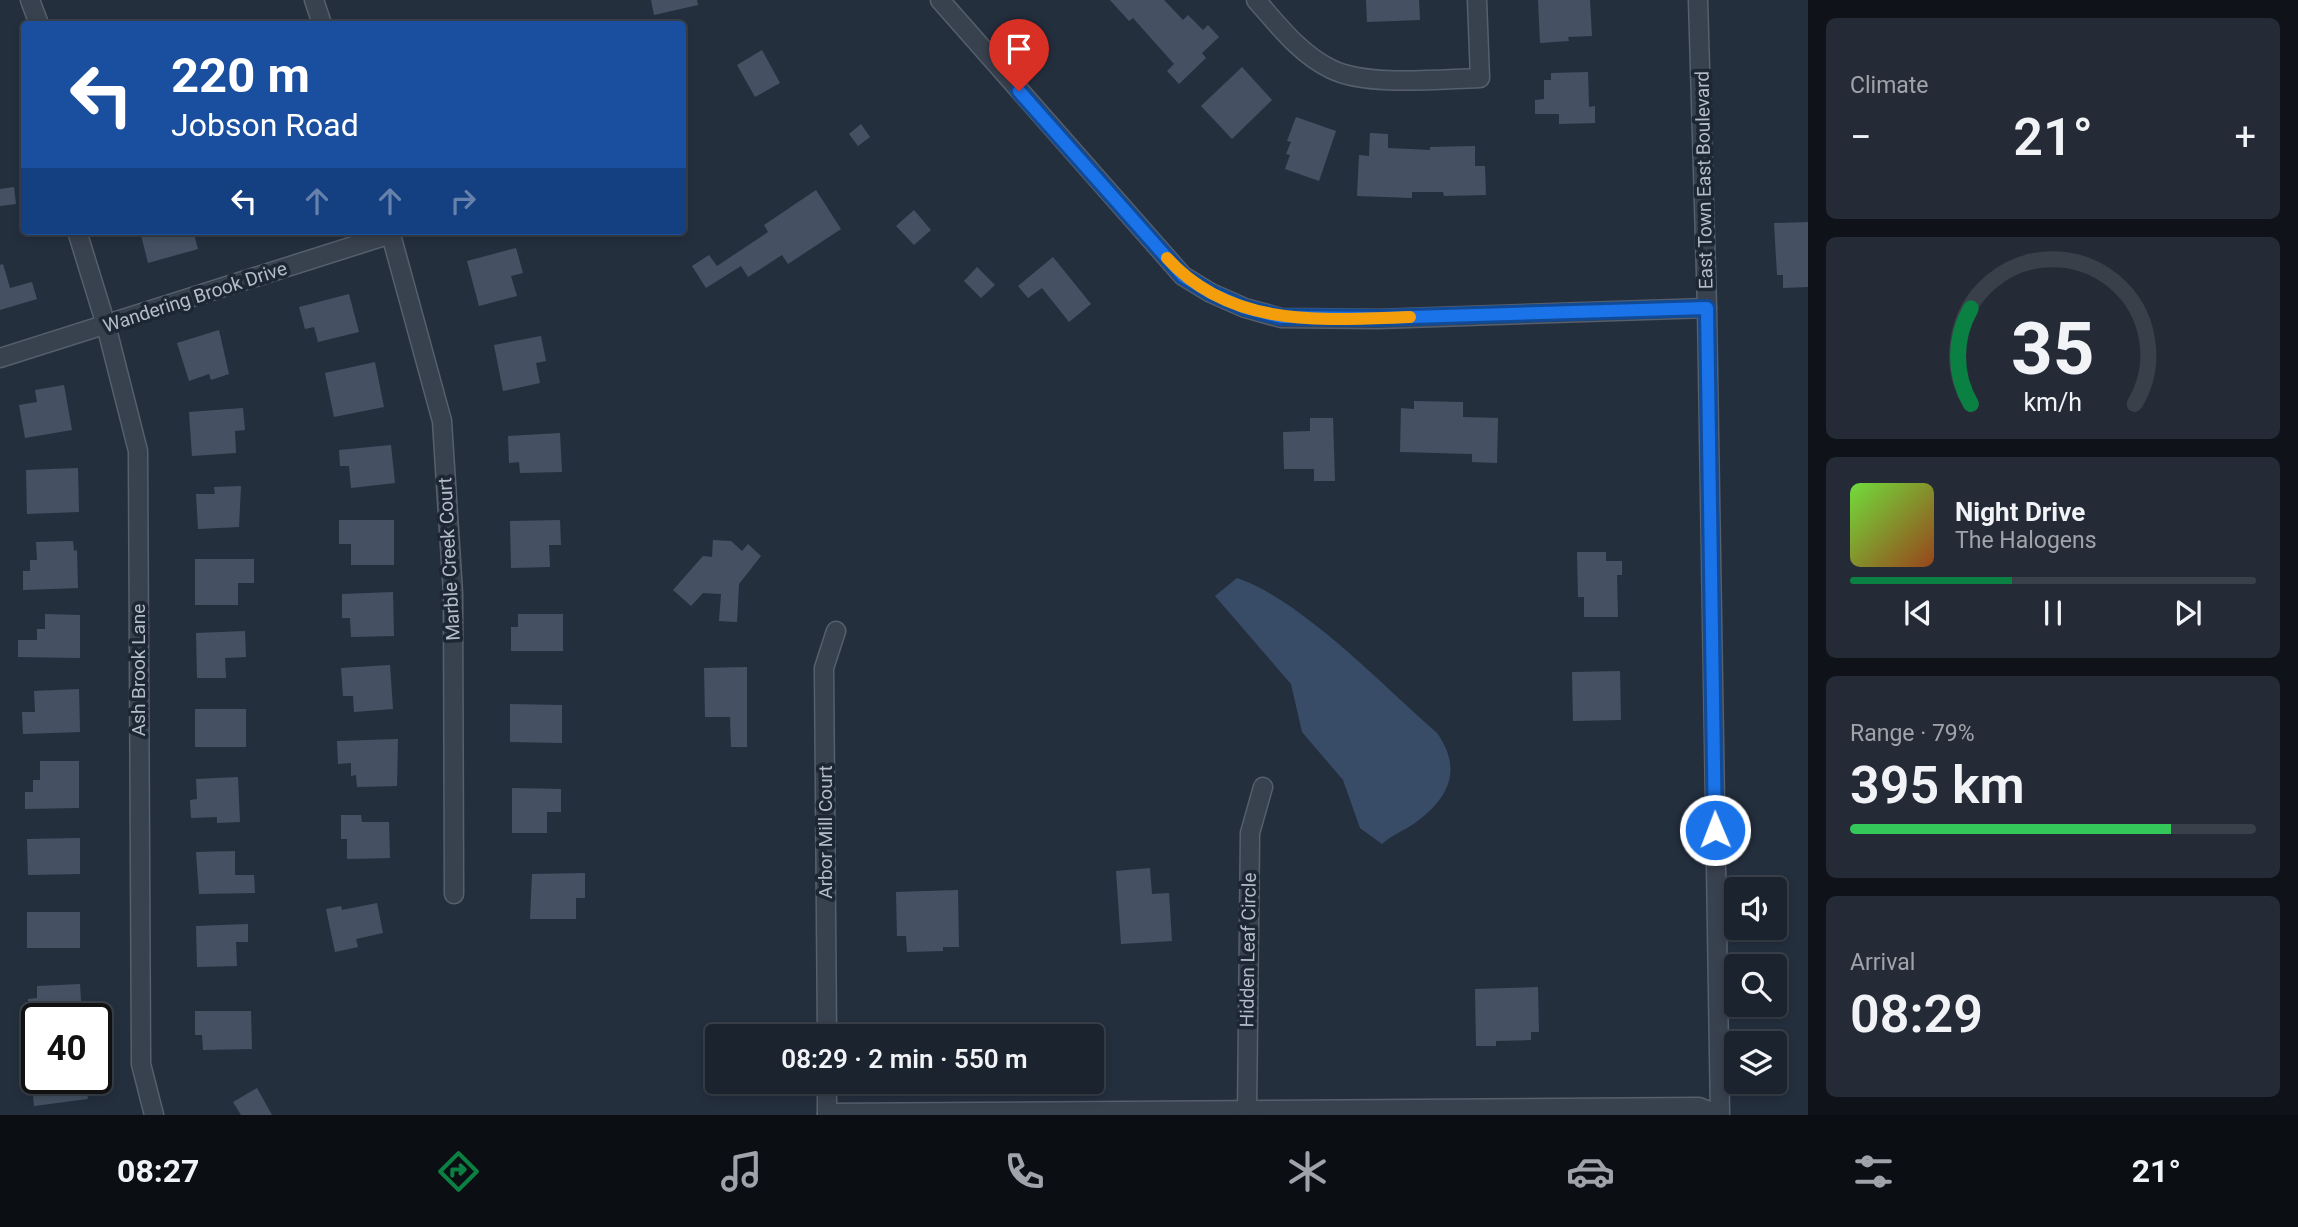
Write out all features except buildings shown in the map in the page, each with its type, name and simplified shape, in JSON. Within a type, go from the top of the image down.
[{"type":"street","points":[[30,0],[38,21]]},
{"type":"street","points":[[314,0],[321,21]]},
{"type":"street","points":[[940,0],[1183,276],[1211,293],[1245,308],[1281,317],[1378,318],[1707,308]]},
{"type":"street","points":[[1256,0],[1295,44],[1332,70],[1375,80],[1480,78],[1477,0]]},
{"type":"street","name":"East Town East Boulevard","points":[[1698,0],[1707,308],[1720,1115]]},
{"type":"street","name":"Ash Brook Lane","points":[[78,235],[106,325],[138,451],[141,1064],[154,1115]]},
{"type":"street","name":"Wandering Brook Drive","points":[[0,358],[384,235]]},
{"type":"street","name":"Marble Creek Court","points":[[391,235],[442,421],[453,593],[454,894]]},
{"type":"street","name":"Arbor Mill Court","points":[[827,1024],[824,668],[836,631]]},
{"type":"street","name":"Hidden Leaf Circle","points":[[1247,1113],[1250,833],[1263,787]]},
{"type":"street","points":[[827,1094],[827,1114],[1608,1111],[1699,1107],[1720,1115]]},
{"type":"water","points":[[1237,578],[1288,605],[1342,646],[1437,733],[1445,746],[1450,771],[1444,793],[1415,823],[1382,844],[1360,828],[1343,780],[1302,732],[1291,684],[1215,596]]},
{"type":"slow traffic","points":[[1167,258],[1183,276],[1211,293],[1245,308],[1281,317],[1410,317]]},
{"type":"route","points":[[1019,91],[1183,276],[1211,293],[1245,308],[1281,317],[1378,318],[1707,308],[1715,830]]}]
